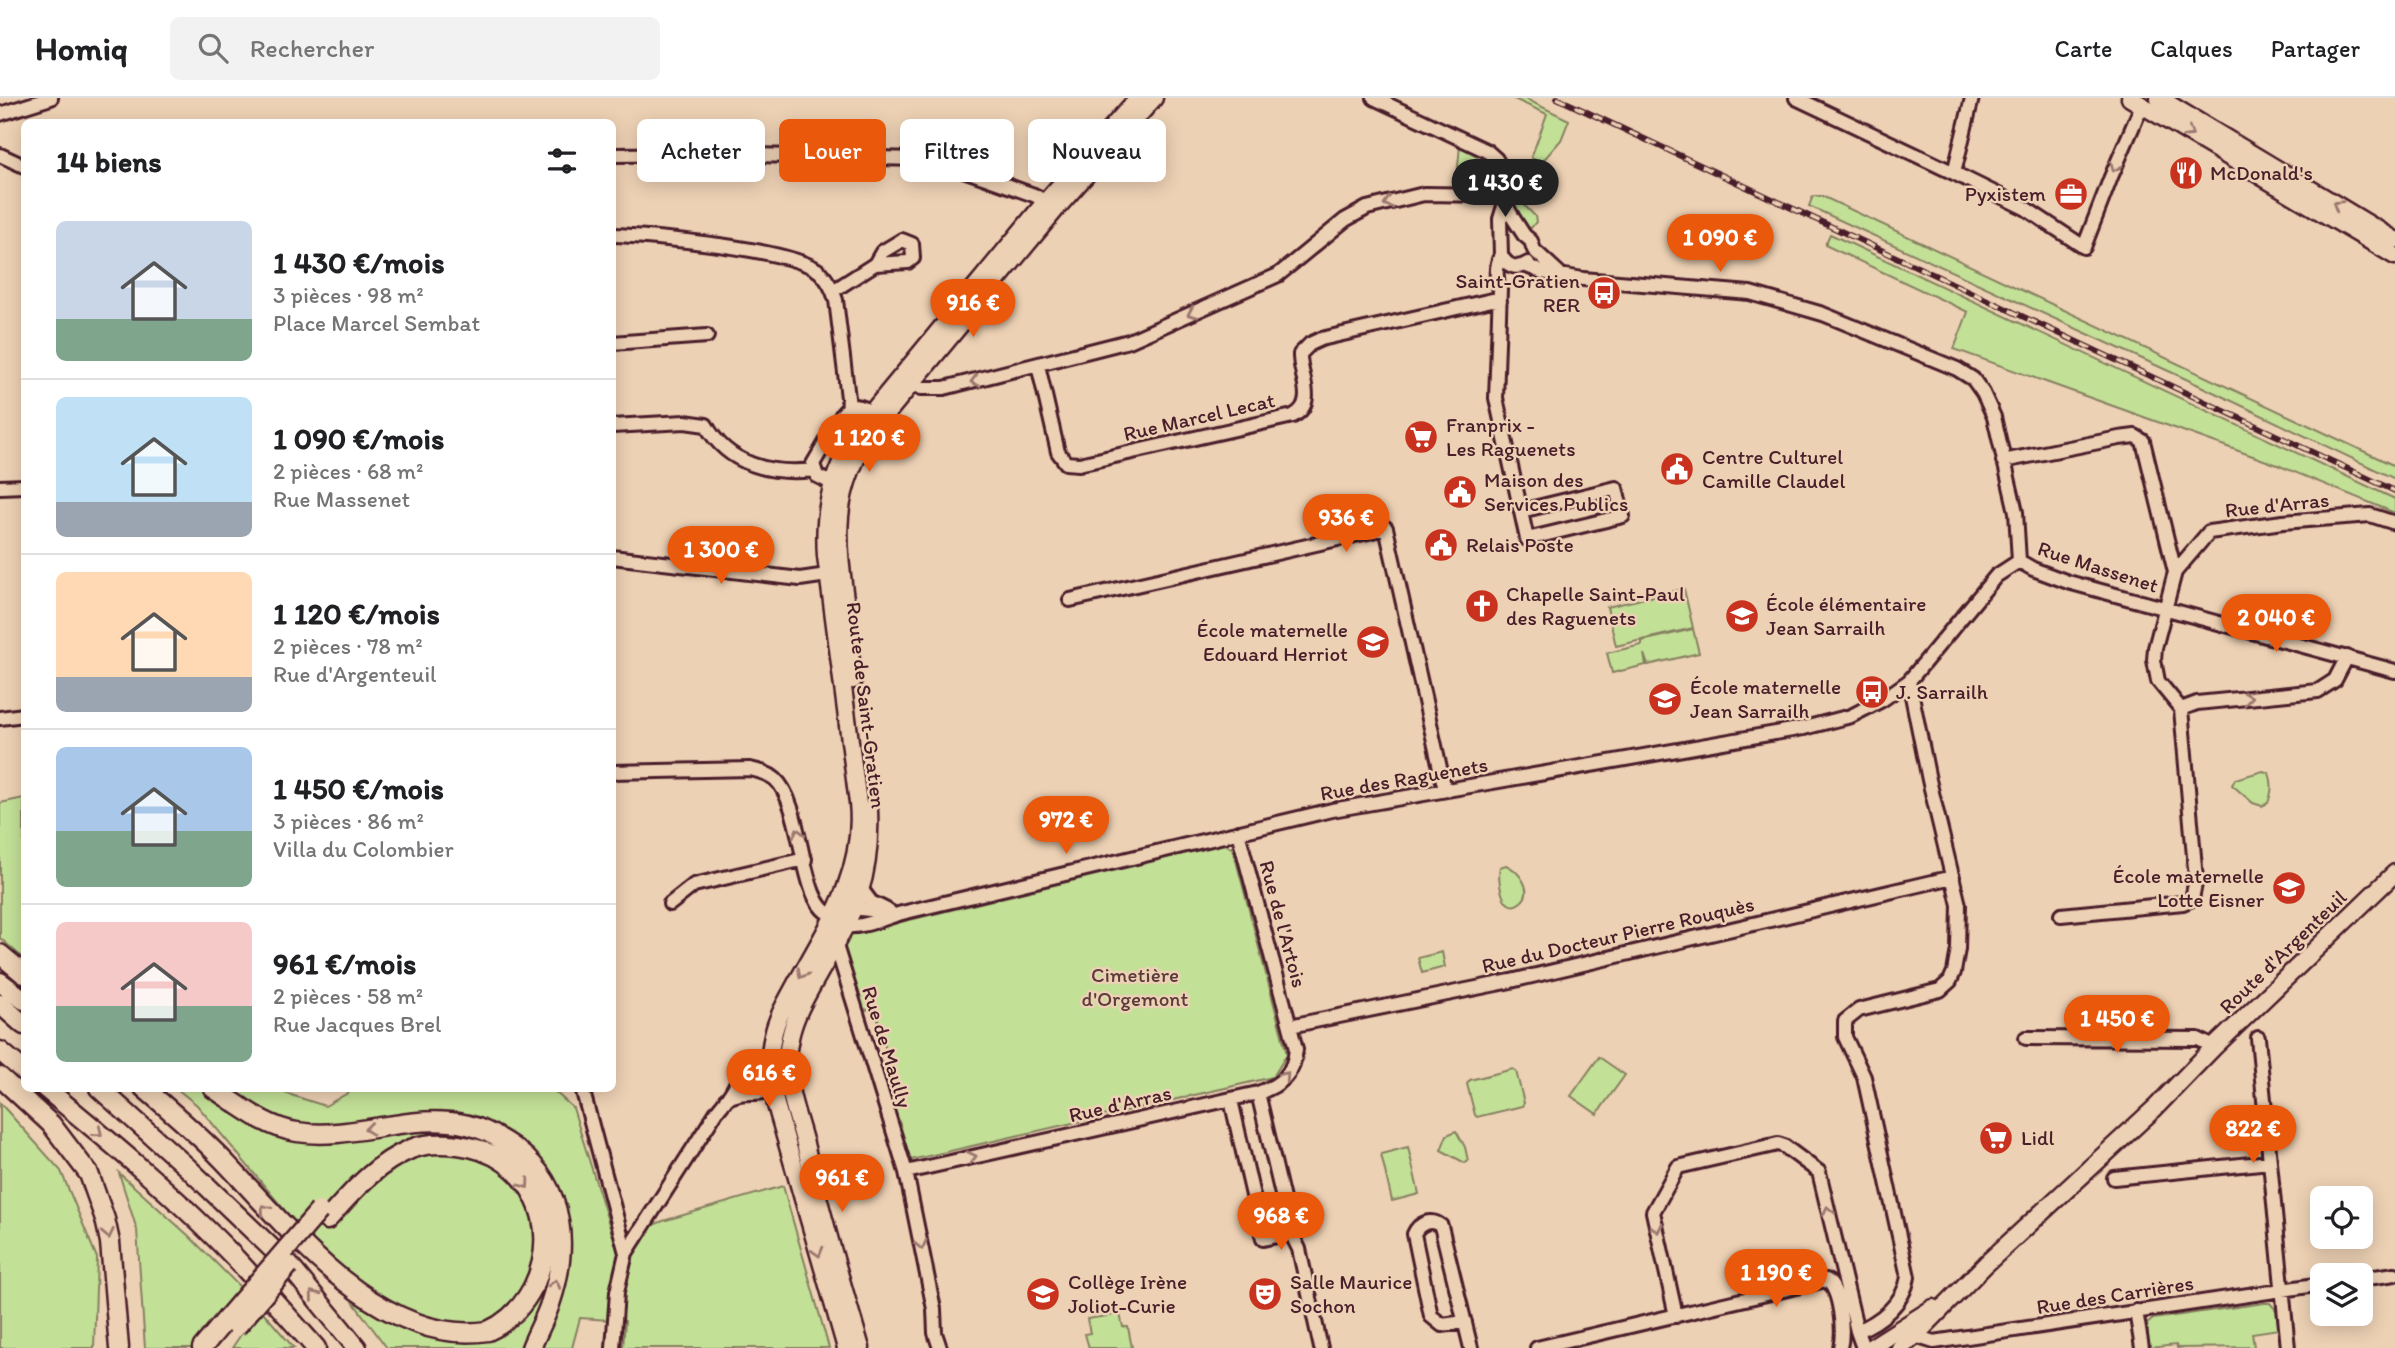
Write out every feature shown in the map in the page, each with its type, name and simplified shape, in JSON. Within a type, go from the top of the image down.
[{"type":"highway","points":[[0,954],[21,972]]},
{"type":"highway","points":[[0,982],[21,998]]},
{"type":"highway","points":[[0,1004],[21,1022]]},
{"type":"highway","points":[[0,1051],[21,1069]]},
{"type":"highway","points":[[0,1077],[51,1124],[89,1174],[110,1242],[119,1348]]},
{"type":"highway","points":[[50,1092],[125,1154],[182,1206],[236,1260],[316,1348]]},
{"type":"highway","points":[[103,1092],[288,1264],[358,1348]]},
{"type":"highway","points":[[148,1092],[222,1159],[278,1224],[349,1297],[386,1323],[407,1333],[433,1340],[458,1340],[493,1329],[513,1315],[529,1294],[540,1272],[545,1248],[545,1230],[538,1204],[525,1180],[499,1158],[471,1147],[430,1144],[414,1148],[366,1177],[323,1216]]},
{"type":"highway","points":[[218,1092],[267,1123],[298,1132],[327,1134],[448,1122],[494,1133],[525,1157],[537,1169],[557,1205],[562,1245],[561,1261],[550,1305],[531,1348]]},
{"type":"highway","points":[[202,1348],[232,1322],[323,1216],[352,1175],[389,1147],[414,1137],[440,1132],[469,1134],[487,1139],[525,1157]]},
{"type":"highway","points":[[108,1348],[114,1303]]},
{"type":"highway","points":[[218,1348],[232,1322]]},
{"type":"main road","points":[[835,574],[825,523],[834,480],[849,444],[877,416],[1138,98]]},
{"type":"main road","points":[[1051,205],[1154,98]]},
{"type":"main road","points":[[2159,98],[2395,240]]},
{"type":"main road","points":[[2136,101],[2395,256]]},
{"type":"main road","points":[[835,574],[842,498],[850,473],[877,416]]},
{"type":"main road","name":"Route de Saint-Gratien","points":[[835,574],[869,804],[870,842],[862,890],[855,908],[838,921],[786,1002],[773,1034],[770,1068],[772,1090],[846,1348]]},
{"type":"main road","name":"Route de Saint-Gratien","points":[[835,574],[859,812],[855,858],[838,921],[836,944],[799,1011],[787,1051],[787,1078],[861,1348]]},
{"type":"main road","name":"Route d'Argenteuil","points":[[1953,1295],[2155,1108],[2214,1047],[2395,873]]},
{"type":"main road","points":[[1900,1348],[1915,1336],[1953,1295]]},
{"type":"main road","points":[[1870,1348],[1953,1295]]},
{"type":"street","points":[[0,114],[51,98]]},
{"type":"street","points":[[1374,98],[1487,150],[1501,168],[1505,198],[1524,235],[1531,241],[1534,250],[1560,274]]},
{"type":"street","points":[[1796,98],[2025,208],[2084,247],[2136,101]]},
{"type":"street","points":[[1954,173],[1972,98]]},
{"type":"street","points":[[616,155],[711,154],[918,159],[952,166],[1051,205]]},
{"type":"street","points":[[0,155],[21,165]]},
{"type":"street","points":[[907,380],[929,390],[944,388],[1129,341],[1278,275],[1345,220],[1367,208],[1424,194],[1491,195],[1505,198]]},
{"type":"street","points":[[1505,198],[1500,219],[1502,249],[1507,264],[1583,279],[1750,293],[1823,314],[1922,353],[1973,379],[1994,417],[2016,512],[2019,561]]},
{"type":"street","points":[[616,235],[686,240],[796,261],[818,271],[833,291],[839,315],[849,407],[813,464],[817,476],[824,480],[834,480],[850,473]]},
{"type":"street","points":[[833,291],[875,264],[882,252],[908,235],[914,258],[908,262],[875,264]]},
{"type":"street","points":[[1521,511],[1616,488],[1623,516],[1527,539],[1496,398],[1500,295],[1497,281],[1498,262],[1509,236],[1524,235]]},
{"type":"street","points":[[1500,295],[1510,272],[1531,259],[1534,250]]},
{"type":"street","name":"Rue Marcel Lecat","points":[[1038,365],[1058,452],[1066,463],[1079,464],[1293,416],[1302,411],[1306,404],[1300,354],[1310,344],[1338,335],[1492,300],[1500,295]]},
{"type":"street","points":[[616,343],[707,335]]},
{"type":"street","points":[[849,407],[864,407],[877,416]]},
{"type":"street","points":[[616,426],[685,422],[706,425],[722,445],[762,469],[778,472],[814,470]]},
{"type":"street","points":[[2003,461],[2119,438],[2135,436],[2143,441],[2175,572]]},
{"type":"street","points":[[0,486],[21,486]]},
{"type":"street","name":"Rue d'Arras","points":[[2181,709],[2158,681],[2154,660],[2175,572],[2209,532],[2283,522],[2370,515],[2395,523]]},
{"type":"street","points":[[1070,600],[1386,528],[1445,790]]},
{"type":"street","points":[[616,556],[800,579],[835,574]]},
{"type":"street","name":"Rue Massenet","points":[[2019,561],[2068,582],[2395,671]]},
{"type":"street","name":"Rue des Raguenets","points":[[838,921],[866,924],[898,913],[1332,810],[1804,729],[1851,716],[1882,700],[1909,681],[1996,576],[2019,561]]},
{"type":"street","points":[[2061,915],[2183,903],[2192,899],[2196,879],[2181,709],[2197,703],[2318,691],[2335,680],[2347,657]]},
{"type":"street","points":[[1857,1331],[1897,1303],[1906,1290],[1908,1278],[1864,1077],[1844,1037],[1844,1021],[1858,1010],[1940,990],[1950,981],[1954,972],[1958,938],[1959,905],[1909,681]]},
{"type":"street","points":[[0,718],[21,715]]},
{"type":"street","points":[[616,772],[750,769],[777,780],[790,804],[816,903],[838,921]]},
{"type":"street","name":"Rue de l'Artois","points":[[1238,832],[1290,1026]]},
{"type":"street","points":[[670,904],[694,885],[805,859]]},
{"type":"street","name":"Rue du Docteur Pierre Rouquès","points":[[1290,1026],[1511,981],[1953,877]]},
{"type":"street","points":[[862,890],[877,907],[898,913]]},
{"type":"street","name":"Rue des Raguenets","points":[[855,908],[868,912],[898,913]]},
{"type":"street","name":"Rue de Maully","points":[[836,944],[905,1172],[940,1348]]},
{"type":"street","name":"Rue d'Arras","points":[[905,1172],[1258,1093],[1280,1083],[1289,1075],[1295,1062],[1296,1049],[1290,1026]]},
{"type":"street","points":[[2026,1038],[2198,1040],[2214,1047]]},
{"type":"street","points":[[2258,1038],[2288,1348]]},
{"type":"street","points":[[613,1348],[617,1292],[626,1253],[742,1072],[771,1048]]},
{"type":"street","points":[[726,1099],[735,1094],[756,1094],[772,1090],[787,1078],[770,1068],[753,1064]]},
{"type":"street","points":[[583,1092],[626,1253]]},
{"type":"street","points":[[1258,1093],[1291,1233],[1299,1250],[1321,1348]]},
{"type":"street","points":[[1230,1100],[1263,1239],[1291,1233]]},
{"type":"street","points":[[1676,1316],[1653,1212],[1678,1167],[1778,1144],[1819,1172],[1863,1348]]},
{"type":"street","points":[[2114,1178],[2270,1162]]},
{"type":"street","points":[[1465,1322],[1442,1325],[1431,1316],[1415,1234],[1417,1228],[1429,1222],[1441,1226],[1465,1322],[1471,1348]]},
{"type":"street","points":[[2373,1277],[2395,1274]]},
{"type":"street","points":[[1537,1348],[1826,1280],[1834,1287],[1843,1334],[1839,1348]]},
{"type":"street","name":"Rue des Carrières","points":[[1915,1336],[1934,1342],[2310,1286]]},
{"type":"street","points":[[2136,1311],[2142,1348]]},
{"type":"green space","points":[[1512,98],[1524,98],[1569,120],[1561,140],[1541,163],[1531,158],[1547,114]]},
{"type":"green space","points":[[1460,145],[1480,161],[1487,186],[1481,189],[1456,188]]},
{"type":"green space","points":[[1526,167],[1537,171],[1535,176],[1523,185],[1512,184],[1513,173]]},
{"type":"green space","points":[[1519,194],[1524,194],[1525,206],[1535,216],[1536,222],[1531,228],[1526,228],[1515,212],[1512,200]]},
{"type":"green space","points":[[1813,196],[1822,196],[2395,466],[2395,479],[2186,379],[1809,206]]},
{"type":"green space","points":[[1830,234],[2395,499],[2395,513],[2275,464],[1954,349],[1968,312],[1825,245]]},
{"type":"green space","points":[[1684,589],[1693,628],[1616,646],[1607,607]]},
{"type":"green space","points":[[1693,629],[1699,653],[1648,665],[1644,654],[1646,665],[1612,673],[1607,653],[1642,645],[1642,641]]},
{"type":"green space","points":[[2263,771],[2269,773],[2272,788],[2268,803],[2262,806],[2253,803],[2232,785],[2235,779]]},
{"type":"green space","points":[[21,799],[21,956],[0,938],[0,803]]},
{"type":"green space","name":"Cimetière d'Orgemont","points":[[1225,844],[1233,849],[1287,1054],[1273,1077],[911,1160],[903,1156],[887,1099],[896,1090],[876,1011],[862,1009],[843,943],[847,935]]},
{"type":"green space","points":[[1506,865],[1519,875],[1525,886],[1525,897],[1515,905],[1505,900],[1500,887],[1500,867]]},
{"type":"green space","points":[[1442,952],[1445,967],[1422,973],[1418,958]]},
{"type":"green space","points":[[1599,1057],[1625,1075],[1597,1114],[1571,1096]]},
{"type":"green space","points":[[1513,1069],[1516,1071],[1524,1103],[1522,1106],[1477,1117],[1467,1084],[1470,1080]]},
{"type":"green space","points":[[181,1092],[284,1092],[325,1106],[350,1092],[555,1092],[573,1108],[612,1234],[626,1236],[663,1221],[783,1186],[829,1348],[623,1348],[625,1321],[580,1318],[572,1348],[387,1348],[292,1219],[197,1105]]},
{"type":"green space","points":[[0,1103],[61,1171],[97,1258],[94,1348],[0,1348]]},
{"type":"green space","points":[[1456,1131],[1465,1147],[1468,1161],[1465,1163],[1441,1150],[1447,1135]]},
{"type":"green space","points":[[1408,1147],[1419,1194],[1392,1201],[1381,1154]]},
{"type":"green space","points":[[119,1173],[189,1236],[242,1289],[193,1348],[145,1348],[137,1230]]},
{"type":"green space","points":[[2270,1303],[2276,1310],[2279,1329],[2252,1333],[2254,1347],[2177,1348],[2176,1345],[2149,1348],[2147,1324],[2153,1319]]},
{"type":"green space","points":[[263,1312],[294,1348],[232,1348],[242,1333],[244,1334]]},
{"type":"green space","points":[[1120,1314],[1123,1327],[1128,1327],[1132,1348],[1089,1348],[1085,1334],[1090,1333],[1087,1319]]},
{"type":"railway","points":[[1557,98],[2395,491]]},
{"type":"place","name":"McDonald's","points":[[2186,173]]},
{"type":"place","name":"Pyxistem","points":[[2071,194]]},
{"type":"place","name":"Saint-Gratien RER","points":[[1604,293]]},
{"type":"place","name":"Franprix - Les Raguenets","points":[[1421,437]]},
{"type":"place","name":"Centre Culturel Camille Claudel","points":[[1677,469]]},
{"type":"place","name":"Maison des Services Publics","points":[[1460,492]]},
{"type":"place","name":"Relais Poste","points":[[1441,545]]},
{"type":"place","name":"Chapelle Saint-Paul des Raguenets","points":[[1482,606]]},
{"type":"place","name":"École élémentaire Jean Sarrailh","points":[[1742,616]]},
{"type":"place","name":"École maternelle Edouard Herriot","points":[[1373,642]]},
{"type":"place","name":"J. Sarrailh","points":[[1872,692]]},
{"type":"place","name":"École maternelle Jean Sarrailh","points":[[1665,699]]},
{"type":"place","name":"École maternelle Lotte Eisner","points":[[2289,888]]},
{"type":"place","name":"Lidl","points":[[1996,1138]]},
{"type":"place","name":"Collège Irène Joliot-Curie","points":[[1043,1294]]},
{"type":"place","name":"Salle Maurice Sochon","points":[[1265,1294]]}]
